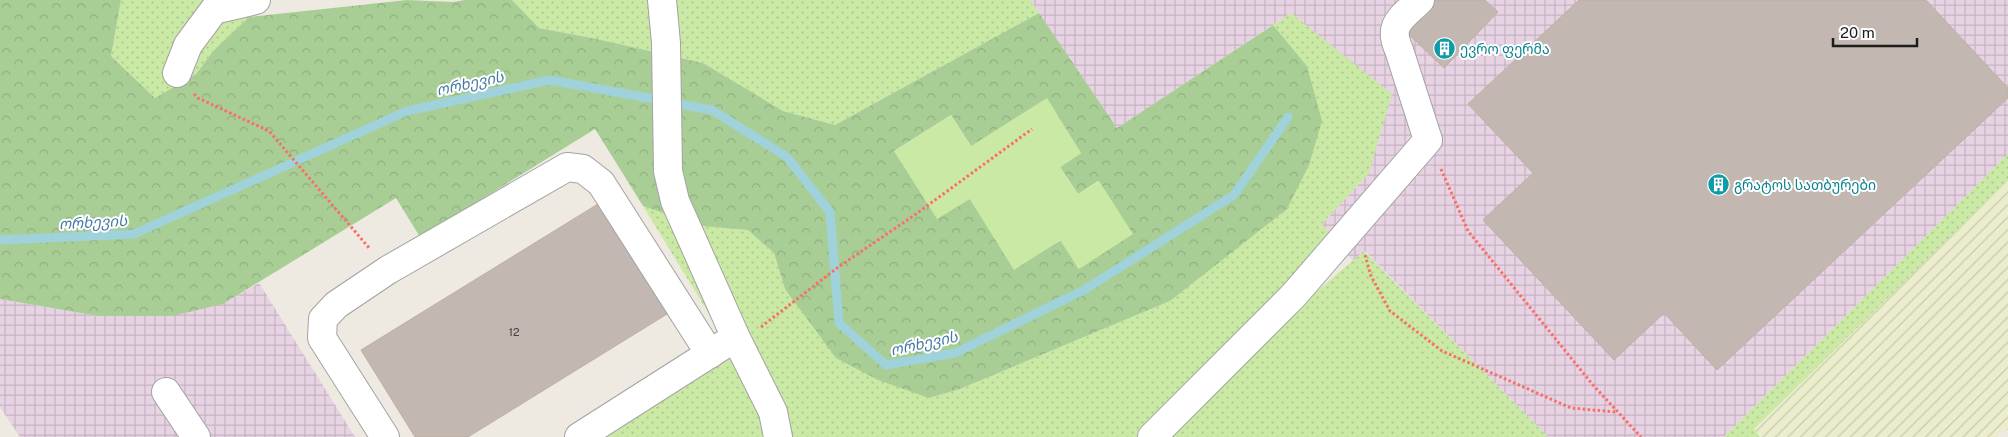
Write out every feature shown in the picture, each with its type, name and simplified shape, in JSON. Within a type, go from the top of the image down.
[{"type":"street","points":[[178,73],[188,45],[214,10],[256,0]]},
{"type":"street","points":[[662,0],[666,42],[668,171],[675,201],[736,338],[773,412],[778,437]]},
{"type":"street","points":[[1152,437],[1292,297],[1428,140],[1400,50],[1393,37],[1396,24],[1420,0]]},
{"type":"street","points":[[385,437],[322,338],[323,319],[336,305],[388,270],[567,167],[583,169],[602,183],[710,354]]},
{"type":"street","points":[[579,437],[736,338]]},
{"type":"street","points":[[166,392],[196,437]]},
{"type":"path","points":[[178,73],[198,98],[268,130],[388,270]]},
{"type":"path","points":[[736,338],[765,325],[837,268],[916,214],[1032,129]]},
{"type":"path","points":[[1428,140],[1468,231],[1593,385],[1641,437]]},
{"type":"path","points":[[1355,225],[1371,276],[1390,311],[1442,351],[1571,408],[1617,412]]},
{"type":"shaded area","points":[[1030,0],[2008,0],[2008,154],[1724,437],[1548,437],[1365,251],[1353,261],[1322,224],[1369,173],[1291,13],[1117,128]]},
{"type":"shaded area","points":[[259,283],[355,437],[20,437],[0,407],[0,299],[98,316],[223,304]]},
{"type":"green space","points":[[0,0],[121,0],[111,56],[155,98],[196,74],[214,50],[249,17],[407,0],[453,2],[465,0],[512,0],[539,28],[703,63],[783,111],[835,125],[1039,13],[1117,128],[1273,25],[1307,66],[1322,121],[1309,165],[1287,209],[1170,301],[960,389],[929,398],[878,380],[836,358],[785,289],[774,253],[748,230],[701,226],[643,206],[595,129],[420,237],[396,198],[223,304],[172,316],[98,316],[0,299]],"holes":[[[951,115],[971,146],[1081,153],[1060,167],[1078,194],[1098,181],[1078,268],[1061,240],[1014,269],[970,199],[894,151]]]},
{"type":"green space","points":[[121,0],[226,0],[249,17],[214,50],[196,74],[155,98],[111,56]]},
{"type":"green space","points":[[512,0],[1030,0],[1039,13],[835,125],[783,111],[703,63],[539,28]]},
{"type":"green space","points":[[1291,13],[1392,94],[1369,173],[1322,224],[1334,238],[1138,437],[591,437],[731,350],[643,206],[701,226],[748,230],[774,253],[785,289],[929,398],[960,389],[1170,301],[1307,66],[1273,25]]},
{"type":"green space","points":[[1047,98],[1081,153],[1060,167],[1078,194],[1099,181],[1133,234],[1079,269],[1060,240],[1014,270],[970,199],[937,219],[894,151],[951,115],[971,146]]},
{"type":"green space","points":[[2008,154],[2008,180],[1754,429],[1760,437],[1724,437]]},
{"type":"green space","points":[[2008,180],[2008,429],[1998,437],[1760,437],[1754,429]]},
{"type":"green space","points":[[1364,251],[1548,437],[1169,437],[1308,299]]},
{"type":"building","name":"ევრო ფერმა","points":[[1434,0],[1485,0],[1498,12],[1444,68],[1405,31]]},
{"type":"building","name":"გრატოს სათბურები","points":[[1579,0],[1926,0],[2008,88],[2008,98],[1717,370],[1664,313],[1614,360],[1483,220],[1533,173],[1468,104]]},
{"type":"building","points":[[598,204],[667,314],[468,437],[415,437],[361,350]]},
{"type":"waterway","name":"ორხევის","points":[[296,161],[407,111],[550,80],[659,100]]},
{"type":"waterway","name":"ორხევის","points":[[673,103],[712,110],[787,157],[830,212],[839,323],[886,365],[955,353],[1084,290],[1234,195],[1288,117]]},
{"type":"waterway","name":"ორხევის","points":[[0,240],[134,234],[292,163]]},
{"type":"place","name":"ევრო ფერმა","points":[[1444,49]]},
{"type":"place","name":"გრატოს სათბურები","points":[[1718,185]]}]
